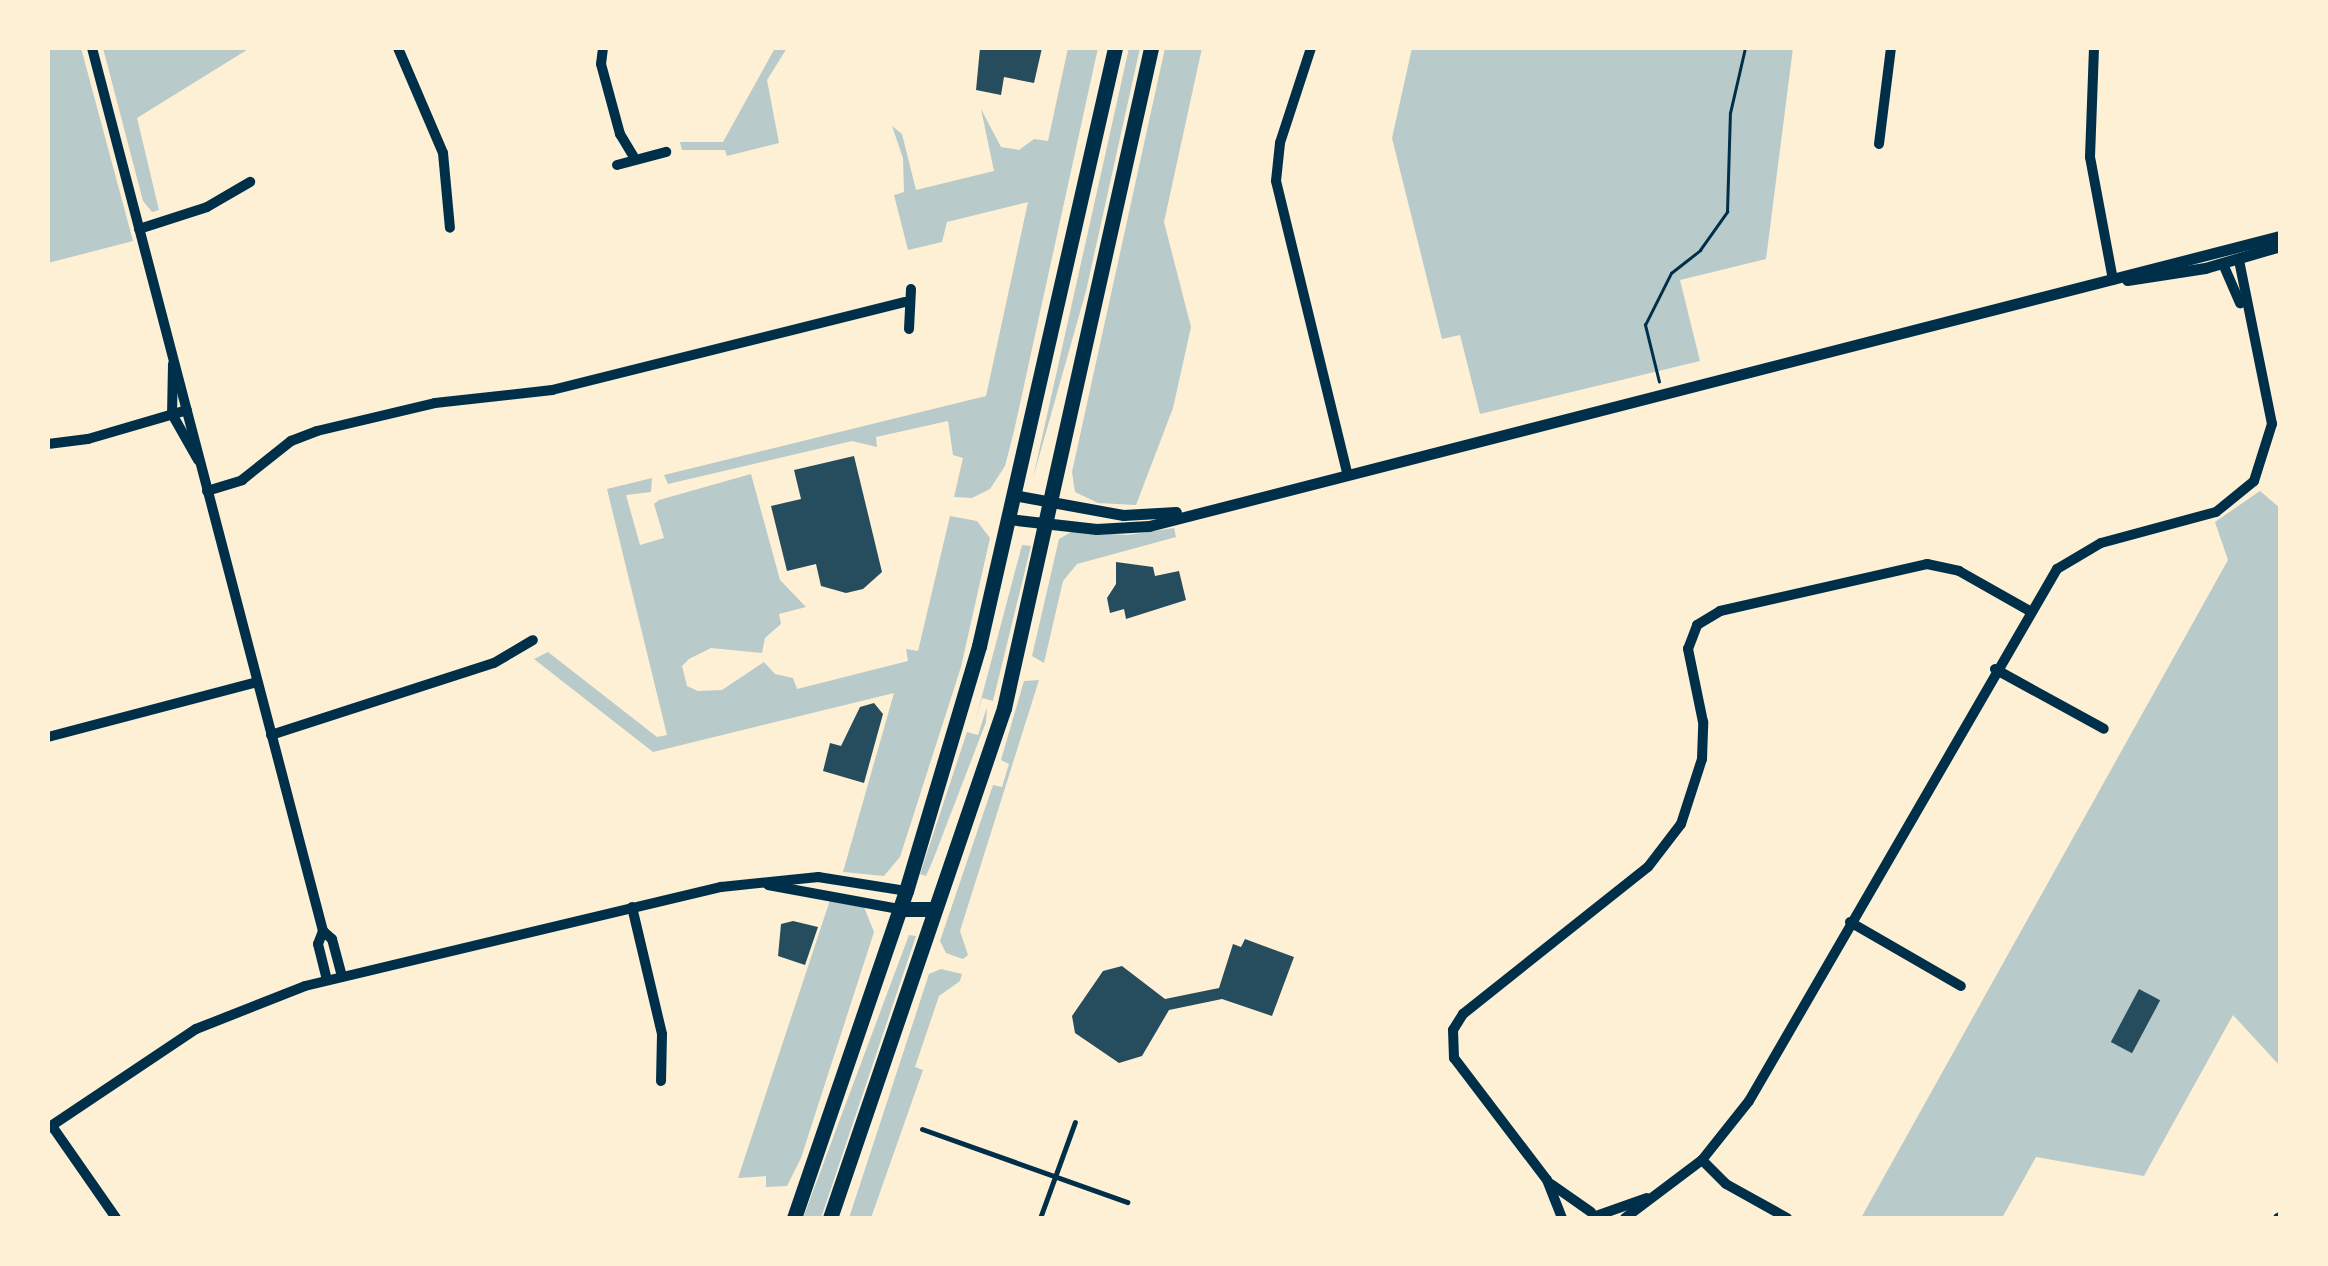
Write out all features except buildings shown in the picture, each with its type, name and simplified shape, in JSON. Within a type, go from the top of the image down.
[{"type":"main road","points":[[794,1218],[906,891],[980,646],[1115,48]]},
{"type":"main road","points":[[830,1218],[1004,708],[1053,502],[1151,48]]},
{"type":"main road","points":[[906,891],[935,909]]},
{"type":"main road","points":[[899,910],[935,909]]},
{"type":"street","points":[[92,48],[322,931],[318,944],[328,980]]},
{"type":"street","points":[[398,48],[444,153],[450,228]]},
{"type":"street","points":[[603,48],[601,64],[620,134],[633,156]]},
{"type":"street","points":[[1311,48],[1276,181],[1347,472]]},
{"type":"street","points":[[1879,144],[1891,48]]},
{"type":"street","points":[[2094,48],[2090,157],[2113,280]]},
{"type":"street","points":[[617,164],[633,156],[666,152]]},
{"type":"street","points":[[139,229],[207,207],[250,182]]},
{"type":"street","points":[[1008,519],[1127,530],[2280,236]]},
{"type":"street","points":[[2113,280],[2223,264],[2280,246]]},
{"type":"street","points":[[1625,1218],[1702,1160],[1749,1101],[2028,610],[2070,558],[2216,512],[2249,488],[2268,454],[2272,424],[2239,260],[2228,248]]},
{"type":"street","points":[[2228,248],[2223,264],[2251,332]]},
{"type":"street","points":[[909,329],[906,302],[911,290]]},
{"type":"street","points":[[207,491],[242,480],[291,441],[318,431],[435,403],[552,390],[906,302]]},
{"type":"street","points":[[174,364],[172,414],[198,460]]},
{"type":"street","points":[[48,444],[88,439],[187,410]]},
{"type":"street","points":[[1013,495],[1122,514],[1205,508]]},
{"type":"street","points":[[1665,1190],[1595,1216],[1566,1218],[1546,1180],[1459,1066],[1453,1030],[1463,1014],[1648,867],[1681,824],[1702,758],[1703,722],[1688,648],[1697,625],[1720,611],[1927,564],[1959,571],[2028,610]]},
{"type":"street","points":[[271,734],[494,664],[533,640]]},
{"type":"street","points":[[1995,669],[2104,729]]},
{"type":"street","points":[[48,737],[257,682]]},
{"type":"street","points":[[816,877],[816,890]]},
{"type":"street","points":[[116,1218],[50,1127],[196,1029],[250,1003],[342,976],[632,907],[757,884],[816,877],[906,891]]},
{"type":"street","points":[[757,884],[816,890],[899,910]]},
{"type":"street","points":[[632,907],[662,1034],[661,1081]]},
{"type":"street","points":[[1850,922],[1960,986]]},
{"type":"street","points":[[322,931],[332,939],[342,976]]},
{"type":"street","points":[[1702,1160],[1726,1184],[1787,1218]]},
{"type":"street","points":[[1546,1180],[1595,1216]]},
{"type":"lane","points":[[1040,1218],[1075,1122]]},
{"type":"lane","points":[[922,1129],[1127,1202]]},
{"type":"path","points":[[1663,394],[1645,325],[1670,273],[1700,250],[1726,212],[1732,99],[1745,48]]},
{"type":"shaded area","points":[[48,48],[81,48],[133,241],[48,263]]},
{"type":"shaded area","points":[[103,48],[250,48],[137,118],[159,210],[152,212],[143,201]]},
{"type":"shaded area","points":[[775,48],[787,48],[767,80],[779,143],[727,156],[725,150],[682,150],[680,142],[723,142]]},
{"type":"shaded area","points":[[1068,48],[1098,48],[1014,431],[1005,466],[990,489],[972,498],[954,497],[963,458],[953,455],[948,421],[876,437],[877,447],[852,441],[668,484],[664,475],[986,396],[1028,202],[947,222],[942,242],[908,250],[894,195],[904,192],[903,158],[892,126],[902,134],[916,190],[994,171],[981,109],[1001,147],[1019,150],[1034,139],[1048,141]]},
{"type":"shaded area","points":[[1129,48],[1140,48],[1086,291],[1033,478]]},
{"type":"shaded area","points":[[1165,48],[1202,48],[1164,222],[1191,327],[1173,408],[1136,505],[1098,503],[1075,492],[1072,472]]},
{"type":"shaded area","points":[[1412,48],[1793,48],[1766,259],[1680,280],[1700,361],[1480,414],[1460,335],[1442,339],[1392,138]]},
{"type":"shaded area","points":[[751,474],[780,580],[806,607],[779,614],[781,624],[765,638],[762,653],[711,648],[689,659],[682,666],[687,686],[698,691],[722,690],[764,662],[775,674],[793,678],[797,689],[908,661],[906,649],[918,651],[950,516],[977,521],[990,538],[961,667],[900,857],[884,876],[843,872],[894,693],[653,752],[534,659],[548,652],[657,737],[667,735],[607,489],[652,478],[651,492],[626,495],[640,545],[664,538],[654,504],[659,500]]},
{"type":"shaded area","points":[[2260,491],[2280,508],[2280,1066],[2233,1015],[2144,1176],[2036,1157],[2002,1218],[1861,1218],[2228,560],[2215,522]]},
{"type":"shaded area","points":[[1174,528],[1176,537],[1077,564],[1063,581],[1044,663],[1032,656],[1059,539],[1071,532],[1128,535]]},
{"type":"shaded area","points":[[1022,545],[1031,546],[993,701],[982,698],[974,726]]},
{"type":"shaded area","points":[[1039,680],[960,931],[968,955],[963,959],[946,953],[940,941],[993,785],[1002,787],[1009,764],[1001,760],[1024,681]]},
{"type":"shaded area","points":[[987,707],[986,722],[933,860],[926,876],[920,874],[967,732],[978,735]]},
{"type":"shaded area","points":[[830,900],[864,907],[874,932],[801,1158],[787,1186],[766,1187],[766,1176],[738,1178]]},
{"type":"shaded area","points":[[909,935],[916,936],[821,1218],[803,1218]]},
{"type":"shaded area","points":[[941,969],[962,974],[960,981],[939,996],[915,1067],[923,1070],[871,1218],[849,1218],[929,974]]}]
